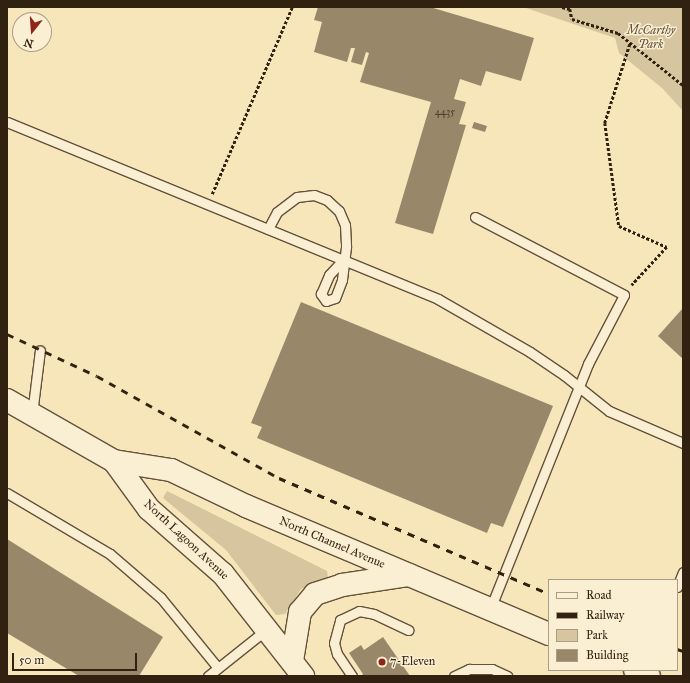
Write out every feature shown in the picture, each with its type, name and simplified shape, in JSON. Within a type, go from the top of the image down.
[{"type":"main road","points":[[7,400],[114,461]]},
{"type":"main road","name":"North Channel Avenue","points":[[114,461],[171,470],[246,506],[548,634]]},
{"type":"main road","name":"North Lagoon Avenue","points":[[114,461],[149,509],[209,560],[268,628],[297,669]]},
{"type":"main road","points":[[297,669],[300,612],[315,594],[342,585],[409,575]]},
{"type":"main road","points":[[637,671],[649,676]]},
{"type":"lane","points":[[7,122],[438,299],[530,352],[580,387],[608,411],[683,443]]},
{"type":"lane","points":[[268,229],[277,212],[297,197],[314,195],[327,200],[339,211],[344,225],[342,280],[335,298],[326,301],[322,310]]},
{"type":"lane","points":[[475,217],[624,295],[588,364],[490,608]]},
{"type":"lane","points":[[326,301],[321,294],[329,275],[343,260]]},
{"type":"lane","points":[[32,414],[40,350]]},
{"type":"lane","points":[[7,493],[110,554],[161,598],[218,668]]},
{"type":"lane","points":[[678,584],[683,572]]},
{"type":"lane","points":[[352,676],[337,654],[334,643],[340,620],[349,613],[359,611],[374,614],[408,630]]},
{"type":"lane","points":[[208,676],[268,628]]},
{"type":"lane","points":[[454,676],[469,669],[484,669],[507,676]]},
{"type":"path","points":[[208,204],[292,7]]},
{"type":"path","points":[[562,7],[570,9],[572,19],[618,33],[683,85]]},
{"type":"path","points":[[624,295],[667,247],[619,226],[605,123],[630,44]]},
{"type":"green space","name":"McCarthy Park","points":[[523,7],[683,7],[683,111],[662,88],[619,53],[615,38]]},
{"type":"green space","points":[[167,491],[327,571],[328,578],[301,589],[285,614],[276,615],[226,550],[163,498]]},
{"type":"building","points":[[318,7],[430,7],[534,38],[521,81],[486,71],[481,86],[460,79],[454,99],[466,102],[459,124],[466,125],[433,234],[395,223],[431,102],[360,82],[369,53],[366,52],[362,65],[351,62],[355,48],[351,48],[347,62],[314,52],[322,22],[314,20]]},
{"type":"building","points":[[474,122],[487,126],[485,132],[472,128]]},
{"type":"building","points":[[301,302],[553,406],[503,527],[491,523],[487,533],[257,438],[262,427],[251,423]]},
{"type":"building","points":[[683,308],[683,359],[658,336]]},
{"type":"building","points":[[7,539],[163,637],[139,676],[79,676],[7,633]]},
{"type":"building","points":[[383,637],[410,676],[361,676],[363,674],[349,653],[361,645],[364,650]]},
{"type":"railway","points":[[7,334],[97,376],[279,478],[548,594]]},
{"type":"railway","points":[[678,649],[683,651]]},
{"type":"place","name":"7-Eleven","points":[[382,662]]}]
